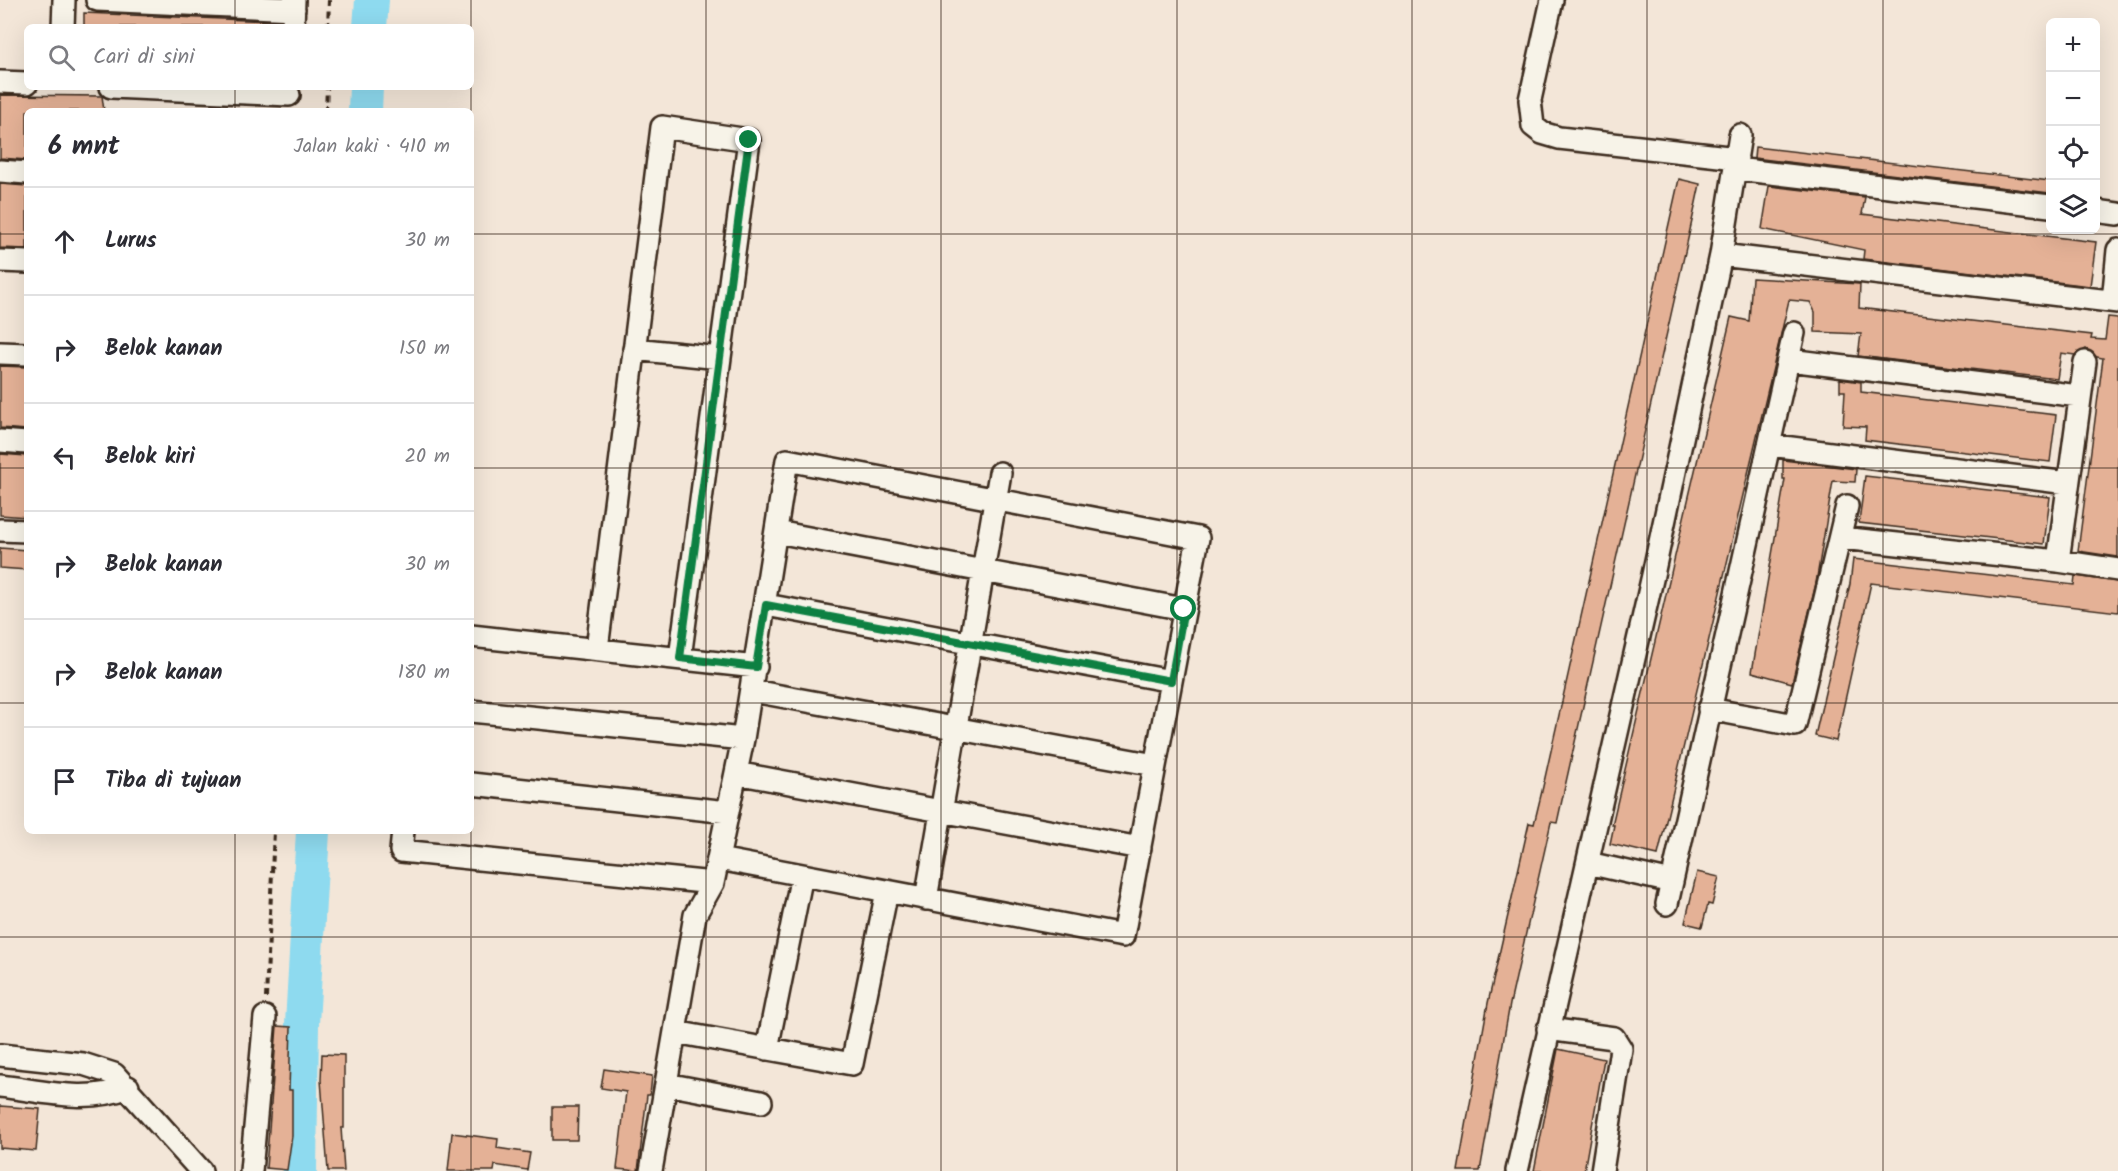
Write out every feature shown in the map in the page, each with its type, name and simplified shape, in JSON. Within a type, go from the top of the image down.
[{"type":"street","points":[[63,24],[64,0]]},
{"type":"street","points":[[97,0],[294,12]]},
{"type":"street","points":[[1552,0],[1530,100],[1533,126],[1542,134],[1737,164],[2046,205]]},
{"type":"street","points":[[0,82],[24,83]]},
{"type":"street","points":[[160,90],[289,98]]},
{"type":"street","points":[[597,649],[662,127],[749,140],[680,658]]},
{"type":"street","points":[[1517,1171],[1653,575],[1721,255],[1740,135]]},
{"type":"street","points":[[0,171],[24,172]]},
{"type":"street","points":[[2100,212],[2118,214]]},
{"type":"street","points":[[1721,255],[2115,301],[2118,250]]},
{"type":"street","points":[[0,261],[24,262]]},
{"type":"street","points":[[1667,904],[1794,333]]},
{"type":"street","points":[[634,348],[720,358]]},
{"type":"street","points":[[0,353],[24,354]]},
{"type":"street","points":[[1789,360],[2079,396]]},
{"type":"street","points":[[2058,561],[2085,362]]},
{"type":"street","points":[[0,441],[24,443]]},
{"type":"street","points":[[1769,445],[2067,483]]},
{"type":"street","points":[[651,1171],[695,915],[713,883],[718,859],[728,812],[753,691],[788,460],[1198,538],[1123,936],[718,859]]},
{"type":"street","points":[[926,898],[1000,473]]},
{"type":"street","points":[[1709,710],[1795,725],[1842,538],[1847,506]]},
{"type":"street","points":[[0,530],[24,531]]},
{"type":"street","points":[[777,532],[1184,609]]},
{"type":"street","points":[[1842,538],[2058,561],[2118,570]]},
{"type":"street","points":[[766,605],[1171,681]]},
{"type":"street","points":[[474,636],[756,667]]},
{"type":"street","points":[[753,691],[1155,765]]},
{"type":"street","points":[[474,711],[743,739]]},
{"type":"street","points":[[736,773],[1140,848]]},
{"type":"street","points":[[474,784],[728,812]]},
{"type":"street","points":[[403,834],[401,851],[713,883]]},
{"type":"street","points":[[1588,863],[1672,882]]},
{"type":"street","points":[[767,1049],[802,875]]},
{"type":"street","points":[[675,1032],[852,1064],[887,891]]},
{"type":"street","points":[[251,1171],[265,1017]]},
{"type":"street","points":[[1548,1029],[1614,1038],[1619,1042],[1621,1049],[1602,1171]]},
{"type":"street","points":[[0,1055],[83,1064],[114,1074],[201,1171]]},
{"type":"street","points":[[666,1084],[761,1102]]},
{"type":"street","points":[[0,1086],[90,1097],[108,1095],[128,1087]]},
{"type":"path","points":[[328,24],[329,0]]},
{"type":"path","points":[[326,108],[327,90]]},
{"type":"path","points":[[265,1017],[274,834]]},
{"type":"building","points":[[84,13],[271,21],[271,24],[84,24]]},
{"type":"building","points":[[0,95],[102,96],[104,108],[24,108],[24,160],[0,158]]},
{"type":"building","points":[[1755,147],[2046,181],[2046,193],[1754,158]]},
{"type":"building","points":[[1679,179],[1700,184],[1694,212],[1557,823],[1551,822],[1510,1004],[1480,1171],[1458,1171],[1488,1003],[1529,823],[1534,824],[1542,791]]},
{"type":"building","points":[[0,184],[24,186],[24,249],[0,248]]},
{"type":"building","points":[[1769,186],[1865,197],[1862,214],[2096,242],[2090,286],[1863,259],[1864,250],[1762,229]]},
{"type":"building","points":[[1752,278],[1860,284],[1859,308],[2092,335],[2091,339],[2105,340],[2108,317],[2118,318],[2118,557],[2078,551],[2103,358],[2097,357],[2086,349],[2075,355],[2061,353],[2057,379],[1858,356],[1861,334],[1815,332],[1815,312],[1810,302],[1789,300],[1658,855],[1610,844],[1614,825],[1612,825],[1731,317],[1749,321]]},
{"type":"building","points":[[0,366],[24,367],[24,430],[0,428]]},
{"type":"building","points":[[1840,379],[1861,382],[1861,392],[2056,415],[2050,462],[1865,440],[1866,427],[1843,426],[1845,391],[1840,391]]},
{"type":"building","points":[[0,454],[24,456],[24,517],[0,515]]},
{"type":"building","points":[[1783,460],[1856,469],[1855,482],[1833,481],[1816,583],[1792,683],[1752,672],[1785,479],[1783,479]]},
{"type":"building","points":[[1865,476],[2050,497],[2044,544],[1859,523]]},
{"type":"building","points":[[0,548],[24,550],[24,570],[0,568]]},
{"type":"building","points":[[1853,559],[2074,585],[2075,576],[2118,582],[2118,612],[1871,583],[1836,741],[1815,736],[1850,584]]},
{"type":"building","points":[[1697,872],[1719,877],[1712,905],[1708,904],[1702,927],[1685,923]]},
{"type":"building","points":[[277,1026],[291,1027],[289,1090],[292,1090],[292,1136],[287,1170],[266,1168]]},
{"type":"building","points":[[1558,1049],[1604,1059],[1584,1171],[1534,1171]]},
{"type":"building","points":[[322,1054],[344,1055],[344,1128],[341,1128],[344,1171],[328,1171],[321,1080]]},
{"type":"building","points":[[604,1069],[652,1076],[650,1095],[647,1095],[638,1171],[617,1169],[626,1092],[601,1088]]},
{"type":"building","points":[[0,1106],[40,1109],[36,1151],[0,1148]]},
{"type":"building","points":[[552,1107],[578,1107],[577,1140],[552,1140]]},
{"type":"building","points":[[452,1133],[498,1139],[497,1148],[530,1153],[527,1170],[495,1165],[494,1171],[448,1171]]},
{"type":"waterway","points":[[370,24],[372,0]]},
{"type":"waterway","points":[[365,108],[366,90]]},
{"type":"waterway","points":[[300,1171],[302,1024],[313,834]]},
{"type":"route","points":[[749,140],[680,658],[756,667],[766,605],[1171,681],[1184,609]]}]
